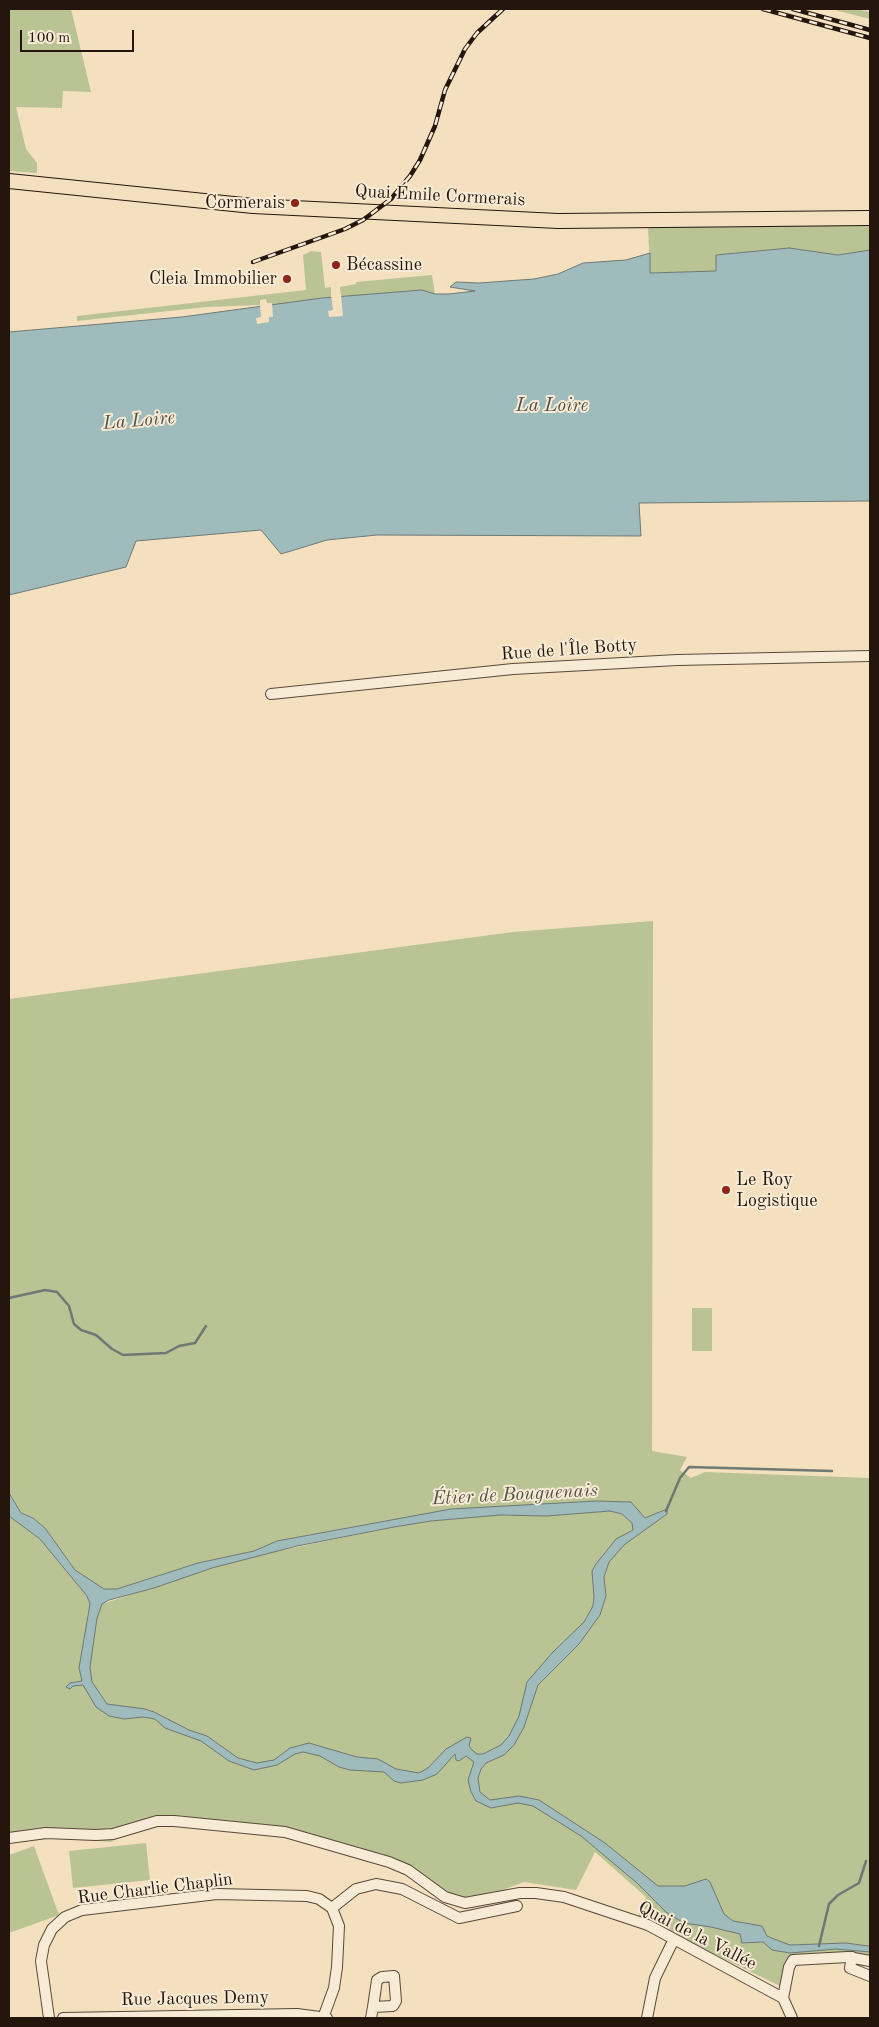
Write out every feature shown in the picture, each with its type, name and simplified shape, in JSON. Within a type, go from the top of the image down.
[{"type":"main road","name":"Quai Émile Cormerais","points":[[9,181],[253,206],[558,221],[870,218]]},
{"type":"street","name":"Rue de l'Île Botty","points":[[272,694],[513,669],[677,660],[870,656]]},
{"type":"street","points":[[9,1838],[46,1833],[105,1835],[157,1822],[174,1821],[285,1832],[389,1862],[408,1870],[445,1897],[465,1903],[465,1918]]},
{"type":"street","points":[[324,2018],[334,1988],[337,1967],[339,1926],[332,1908],[356,1889],[376,1884],[402,1890],[451,1916],[465,1918],[516,1906]]},
{"type":"street","name":"Quai de la Vallée","points":[[465,1903],[520,1893],[564,1897],[648,1926],[783,1998]]},
{"type":"street","name":"Rue Charlie Chaplin","points":[[49,2018],[41,1962],[44,1945],[52,1929],[65,1917],[82,1910],[217,1894],[307,1896],[319,1899],[332,1908]]},
{"type":"street","points":[[647,2018],[655,1978],[674,1939]]},
{"type":"street","points":[[852,1957],[850,1968],[870,1976]]},
{"type":"street","points":[[792,2018],[783,1998],[789,1967],[794,1960],[852,1957],[870,1961]]},
{"type":"street","points":[[371,2018],[373,2007]]},
{"type":"street","name":"Rue Jacques Demy","points":[[64,2018],[297,2014],[324,2018]]},
{"type":"green space","points":[[9,9],[71,9],[91,92],[63,91],[62,108],[16,107],[26,149],[37,163],[37,173],[9,171]]},
{"type":"green space","points":[[831,9],[856,9],[870,12],[870,19]]},
{"type":"green space","points":[[870,223],[870,250],[860,253],[838,255],[789,248],[767,250],[716,255],[717,271],[650,273],[648,227]]},
{"type":"green space","points":[[311,251],[321,252],[325,288],[331,287],[331,297],[273,305],[267,303],[266,299],[260,300],[260,305],[206,307],[77,321],[77,316],[306,290],[303,255]]},
{"type":"green space","points":[[432,275],[435,294],[422,290],[341,297],[340,287],[356,284],[356,282]]},
{"type":"green space","points":[[653,921],[652,1451],[687,1457],[680,1470],[691,1478],[705,1472],[870,1478],[870,1958],[848,1953],[788,1957],[782,1987],[638,1917],[646,1897],[595,1852],[576,1890],[524,1882],[460,1906],[401,1871],[278,1835],[174,1825],[154,1826],[122,1836],[111,1842],[59,1838],[9,1843],[9,1516],[40,1539],[87,1596],[102,1604],[212,1568],[268,1553],[394,1527],[431,1521],[500,1515],[547,1516],[610,1511],[622,1514],[632,1523],[634,1530],[667,1509],[645,1518],[631,1502],[613,1502],[385,1521],[277,1541],[254,1551],[198,1563],[117,1589],[104,1589],[90,1582],[75,1570],[45,1528],[33,1518],[21,1513],[9,1493],[9,999],[513,932]]},
{"type":"green space","points":[[692,1308],[712,1308],[712,1351],[692,1351]]},
{"type":"green space","points":[[146,1843],[150,1880],[73,1888],[69,1851]]},
{"type":"green space","points":[[34,1846],[59,1915],[9,1933],[9,1855]]},
{"type":"water","name":"La Loire","points":[[789,248],[838,255],[870,250],[870,501],[639,503],[641,536],[377,535],[327,540],[281,554],[261,530],[136,541],[126,567],[9,595],[9,332],[182,317],[322,298],[422,290],[435,294],[475,291],[450,287],[456,282],[479,283],[534,279],[558,274],[583,263],[626,260],[650,253],[650,273],[716,271],[716,255]]},
{"type":"water","points":[[9,1493],[21,1513],[33,1518],[45,1528],[75,1570],[104,1589],[117,1589],[198,1563],[254,1551],[277,1541],[451,1509],[596,1501],[631,1502],[645,1518],[667,1509],[667,1514],[624,1545],[609,1562],[604,1577],[606,1596],[600,1615],[579,1644],[538,1685],[524,1727],[514,1745],[504,1755],[486,1763],[481,1769],[478,1778],[480,1792],[490,1800],[519,1796],[539,1800],[605,1843],[658,1886],[685,1886],[706,1879],[710,1882],[724,1914],[733,1921],[762,1926],[767,1936],[774,1939],[790,1945],[846,1943],[870,1946],[870,1952],[836,1949],[790,1953],[772,1950],[763,1942],[742,1943],[740,1934],[684,1923],[667,1913],[637,1883],[581,1836],[533,1806],[518,1803],[491,1808],[476,1801],[468,1780],[474,1762],[466,1756],[459,1761],[456,1760],[455,1754],[437,1774],[423,1780],[401,1783],[394,1781],[384,1772],[350,1770],[339,1767],[320,1756],[303,1752],[295,1754],[277,1765],[254,1770],[229,1761],[201,1741],[165,1728],[155,1719],[143,1717],[124,1719],[109,1716],[96,1707],[83,1685],[73,1686],[70,1689],[66,1687],[70,1683],[82,1681],[79,1668],[90,1604],[87,1596],[40,1539],[9,1516]],"holes":[[[610,1511],[622,1514],[632,1523],[633,1530],[616,1539],[592,1571],[593,1606],[584,1622],[552,1653],[527,1682],[519,1716],[509,1736],[501,1745],[483,1754],[477,1754],[472,1750],[469,1746],[471,1738],[467,1737],[446,1749],[428,1768],[419,1773],[396,1769],[378,1759],[357,1757],[309,1743],[290,1748],[274,1760],[257,1763],[238,1758],[207,1736],[189,1730],[154,1712],[107,1704],[92,1682],[90,1667],[97,1618],[102,1604],[109,1600],[154,1588],[212,1568],[297,1546],[394,1527],[431,1521],[500,1515],[547,1516]]]},
{"type":"pier","points":[[341,294],[343,316],[329,317],[328,311],[333,310],[331,295]]},
{"type":"pier","points":[[272,303],[273,317],[269,317],[269,322],[257,324],[256,318],[261,317],[260,304]]},
{"type":"waterway","points":[[9,1298],[45,1290],[57,1292],[69,1306],[74,1324],[81,1330],[96,1335],[112,1349],[123,1355],[166,1353],[179,1346],[195,1343],[206,1326]]},
{"type":"waterway","points":[[666,1511],[680,1478],[689,1467],[832,1471]]},
{"type":"waterway","points":[[819,1946],[829,1904],[838,1895],[859,1883],[866,1861]]},
{"type":"railway","points":[[253,262],[345,229],[363,220],[391,199],[410,176],[420,160],[435,126],[445,90],[465,49],[477,33],[503,9]]},
{"type":"railway","points":[[763,9],[870,38]]},
{"type":"railway","points":[[793,9],[870,30]]},
{"type":"place","name":"Cormerais","points":[[295,203]]},
{"type":"place","name":"Bécassine","points":[[336,265]]},
{"type":"place","name":"Cleia Immobilier","points":[[287,279]]},
{"type":"place","name":"Le Roy Logistique","points":[[726,1190]]},
{"type":"water label","name":"Étier de Bouguenais","points":[[515,1495]]}]
